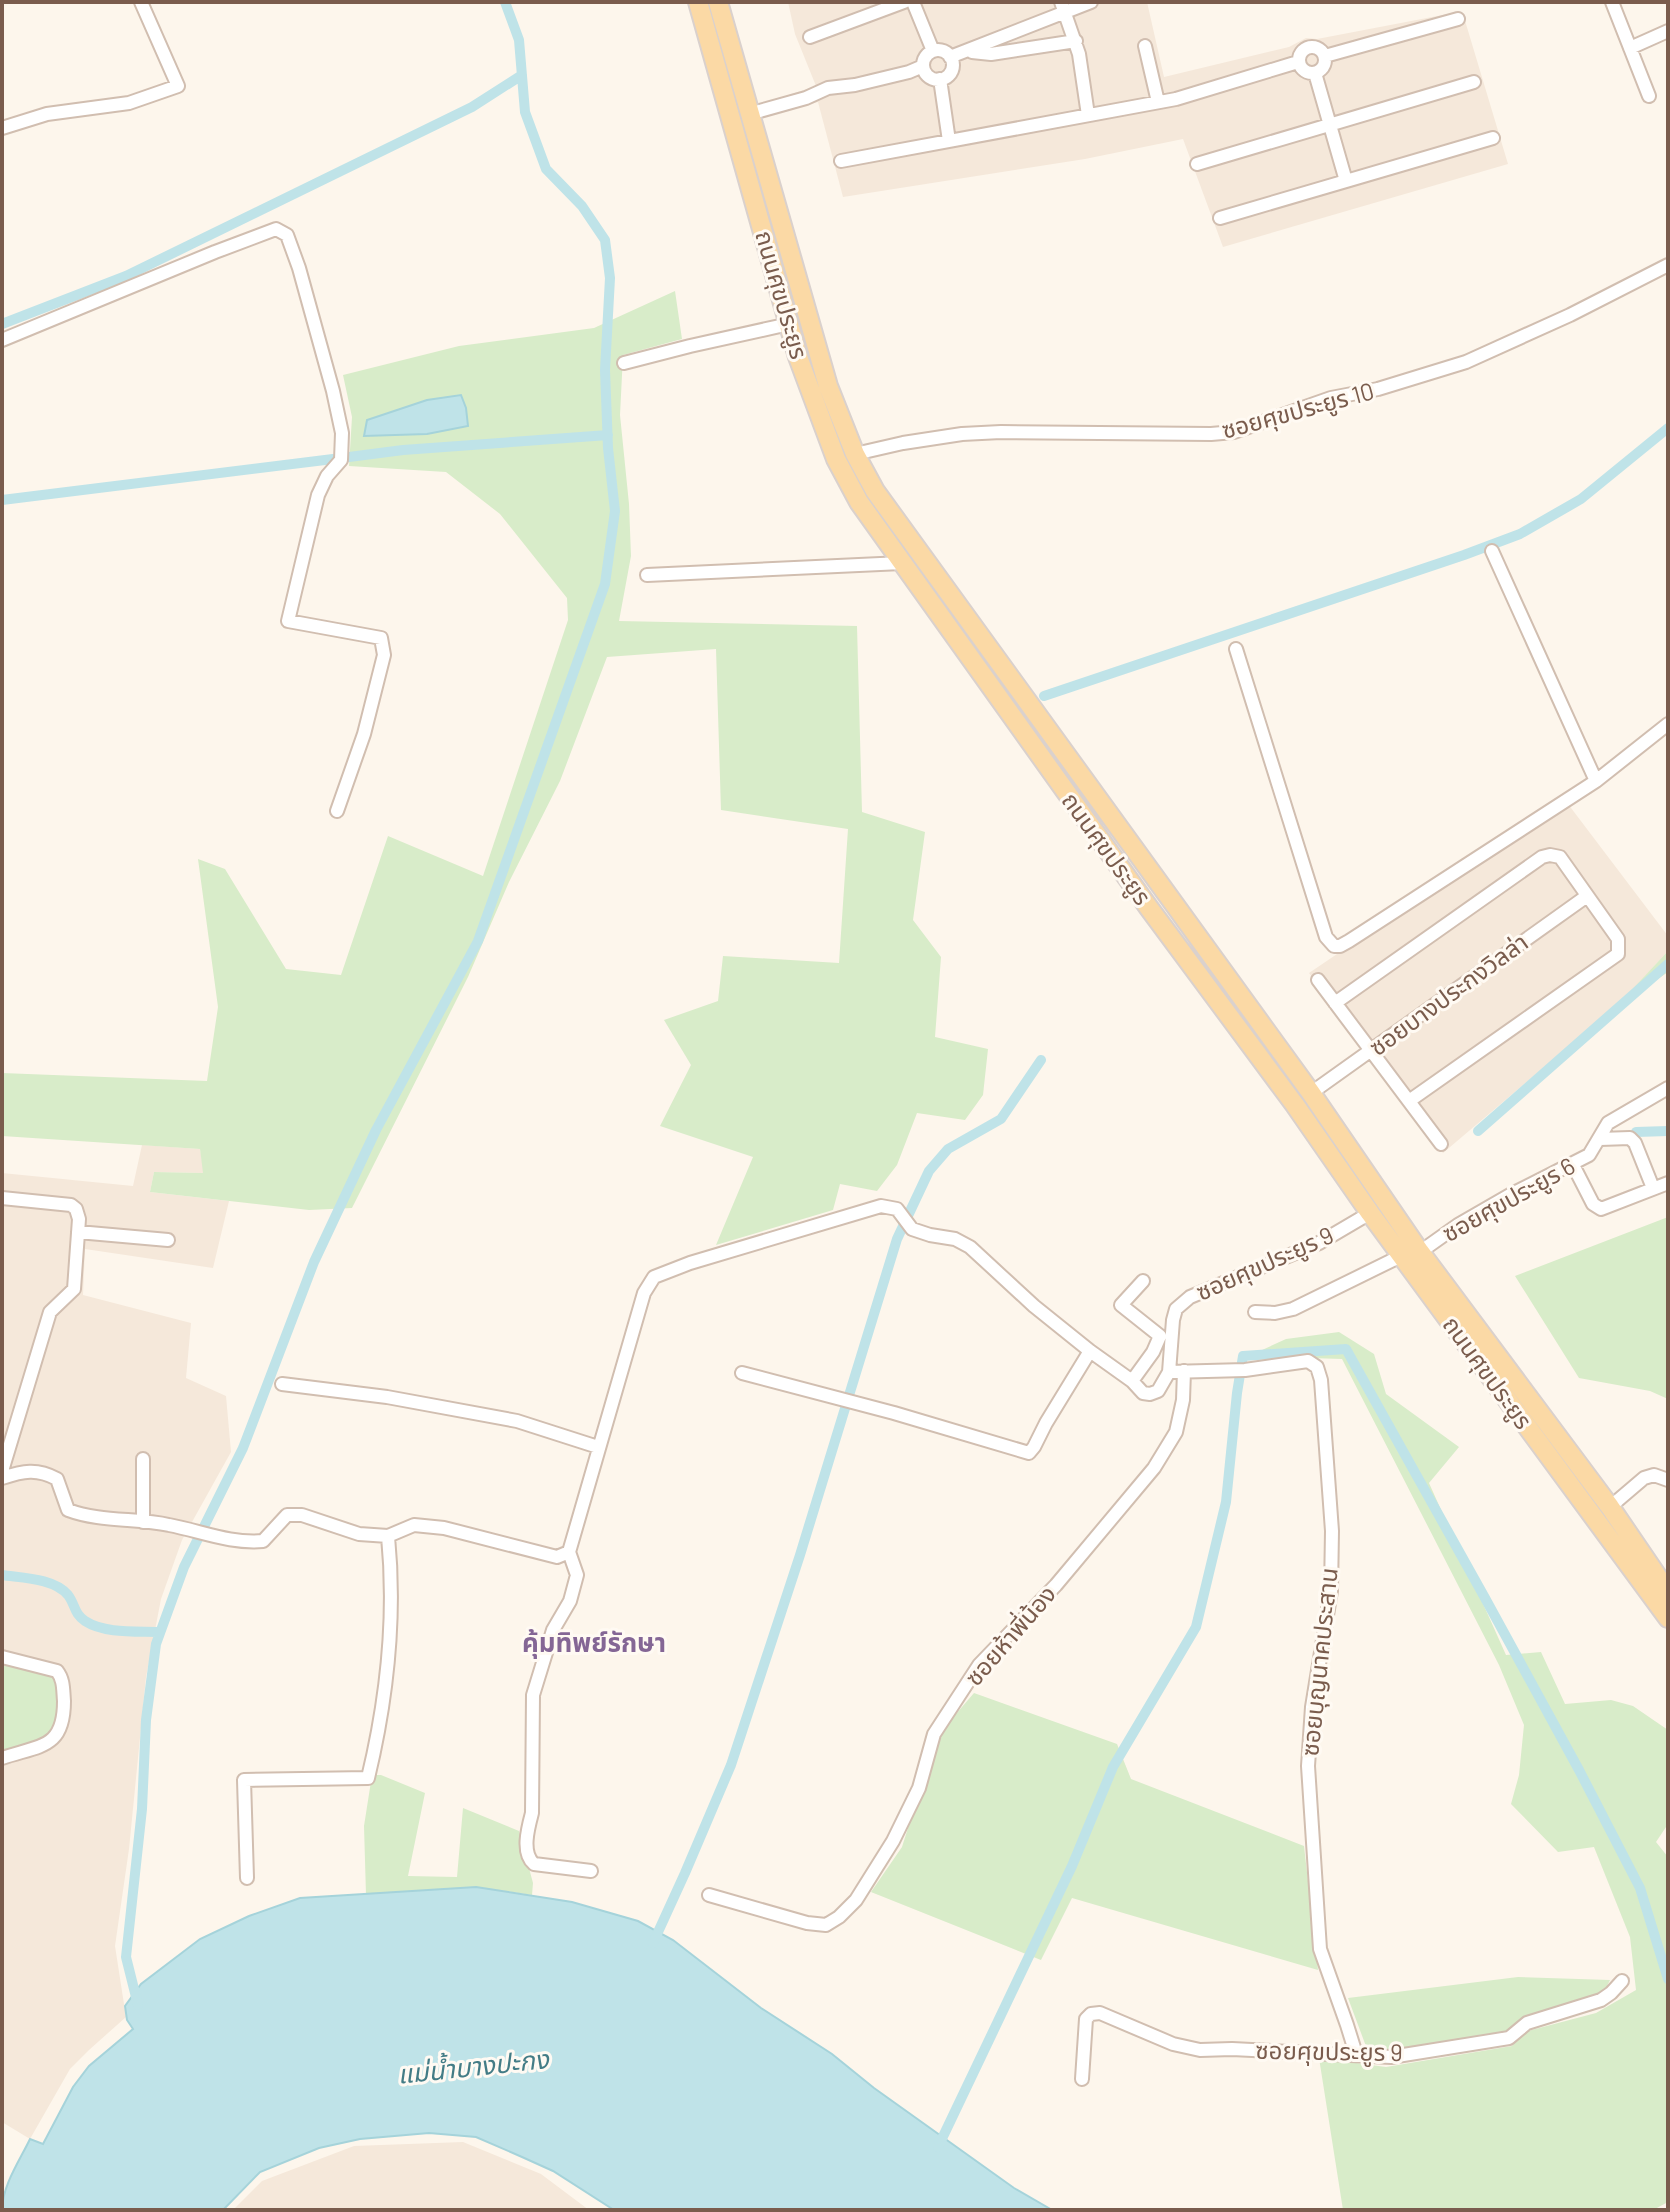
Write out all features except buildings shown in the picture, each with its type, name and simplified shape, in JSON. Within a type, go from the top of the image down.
[{"type":"main road","name":"ถนนศุขประยูร","points":[[698,2],[716,32],[749,114],[828,386],[855,454],[875,491],[1303,1099],[1370,1213],[1668,1618]]},
{"type":"main road","name":"ถนนศุขประยูร","points":[[718,2],[716,32],[789,324],[814,404],[836,459],[859,502],[1149,908],[1303,1099],[1420,1252],[1610,1507],[1667,1590]]},
{"type":"street","points":[[2,128],[47,114],[129,103],[178,86],[141,2]]},
{"type":"street","points":[[810,37],[904,2]]},
{"type":"street","points":[[913,2],[933,51]]},
{"type":"street","points":[[950,57],[1063,7],[1091,2]]},
{"type":"street","points":[[1612,2],[1649,96]]},
{"type":"street","points":[[1063,7],[1076,41],[1088,115]]},
{"type":"street","points":[[1325,56],[1458,19]]},
{"type":"street","points":[[1630,48],[1668,31]]},
{"type":"street","points":[[968,51],[991,54],[1076,41]]},
{"type":"street","points":[[1145,46],[1158,102]]},
{"type":"street","points":[[1311,46],[1325,56],[1325,65],[1315,73],[1306,72],[1298,62],[1303,50],[1311,46]]},
{"type":"street","points":[[933,51],[943,51],[950,57],[952,71],[945,78],[935,79],[927,75],[923,66],[926,57],[933,51]]},
{"type":"street","points":[[841,161],[1176,99],[1298,62]]},
{"type":"street","points":[[749,114],[806,98],[827,97],[855,85],[923,66]]},
{"type":"street","points":[[1315,73],[1346,181]]},
{"type":"street","points":[[940,79],[949,141]]},
{"type":"street","points":[[1197,164],[1474,82]]},
{"type":"street","points":[[1220,218],[1493,138]]},
{"type":"street","points":[[2,340],[266,232],[276,229],[287,235],[299,268],[342,433],[341,460],[327,476],[318,495],[288,621],[381,638],[384,655],[364,734],[337,811]]},
{"type":"street","name":"ซอยศุขประยูร 10","points":[[855,454],[962,434],[1234,432],[1331,398],[1378,389],[1466,362],[1570,315],[1668,265]]},
{"type":"street","points":[[624,363],[789,324]]},
{"type":"street","points":[[1492,551],[1596,781]]},
{"type":"street","points":[[647,575],[902,563]]},
{"type":"street","points":[[1236,649],[1326,937],[1334,946],[1349,941],[1596,781],[1668,724]]},
{"type":"street","points":[[1335,1003],[1542,857],[1560,857],[1618,939],[1618,954],[1409,1101]]},
{"type":"street","name":"ซอยบางประกงวิลล่า","points":[[1303,1099],[1587,896]]},
{"type":"street","points":[[1318,980],[1441,1144]]},
{"type":"street","name":"ซอยศุขประยูร 6","points":[[1420,1252],[1458,1225],[1593,1152],[1608,1123],[1668,1088]]},
{"type":"street","points":[[1600,1139],[1630,1138],[1635,1143],[1653,1188]]},
{"type":"street","points":[[1573,1165],[1593,1204],[1601,1209],[1668,1183]]},
{"type":"street","points":[[2,1198],[71,1205],[79,1219],[74,1289],[50,1312],[2,1471]]},
{"type":"street","points":[[591,1871],[534,1864],[527,1855],[532,1813],[533,1695],[553,1630],[574,1588],[577,1575],[569,1552],[644,1293],[654,1277],[690,1263],[881,1206],[897,1209],[912,1229],[955,1239],[970,1247],[1034,1306],[1132,1381],[1143,1393],[1158,1391],[1169,1372]]},
{"type":"street","name":"ซอยศุขประยูร 9","points":[[1169,1372],[1165,1338],[1176,1309],[1190,1297],[1319,1243],[1370,1213]]},
{"type":"street","points":[[78,1232],[168,1240]]},
{"type":"street","points":[[1255,1312],[1275,1313],[1293,1309],[1401,1256]]},
{"type":"street","points":[[1132,1381],[1165,1338],[1121,1305],[1143,1281]]},
{"type":"street","points":[[742,1373],[1029,1453],[1090,1351]]},
{"type":"street","name":"ซอยบุญนาคประสาน","points":[[1169,1372],[1245,1370],[1308,1361],[1317,1367],[1321,1380],[1332,1531],[1331,1591],[1312,1707],[1308,1766],[1320,1949],[1356,2054]]},
{"type":"street","name":"ซอยห้าพี่น้อง","points":[[709,1895],[807,1923],[826,1925],[856,1900],[893,1841],[919,1788],[934,1734],[979,1665],[1056,1585],[1154,1468],[1176,1432],[1183,1400],[1184,1371]]},
{"type":"street","points":[[282,1384],[387,1397],[517,1421],[598,1447]]},
{"type":"street","points":[[143,1459],[143,1522]]},
{"type":"street","points":[[2,1478],[17,1473],[44,1472],[57,1479],[68,1510],[83,1516],[168,1524],[247,1542],[263,1541],[287,1515],[302,1515],[359,1534],[388,1536],[414,1525],[444,1528],[557,1557],[569,1552]]},
{"type":"street","points":[[1610,1507],[1644,1478],[1654,1475],[1668,1480]]},
{"type":"street","points":[[247,1878],[244,1780],[368,1778],[389,1660],[391,1602],[388,1536]]},
{"type":"street","points":[[2,1657],[57,1671],[63,1684],[64,1706],[62,1726],[57,1737],[2,1758]]},
{"type":"street","name":"ซอยศุขประยูร 9","points":[[1082,2079],[1086,2019],[1091,2014],[1100,2013],[1173,2044],[1200,2050],[1391,2057],[1509,2038],[1527,2023],[1601,2000],[1622,1981]]},
{"type":"shaded area","points":[[788,2],[1147,2],[1164,77],[1289,47],[1306,38],[1317,39],[1453,13],[1463,14],[1508,164],[1223,247],[1183,139],[1085,159],[843,197],[818,102],[765,117],[761,104],[816,86],[795,34]]},
{"type":"shaded area","points":[[1565,800],[1668,936],[1668,951],[1623,1000],[1443,1153],[1309,973]]},
{"type":"shaded area","points":[[142,1145],[200,1149],[204,1173],[154,1172],[150,1192],[229,1201],[213,1268],[85,1249],[83,1295],[191,1323],[186,1378],[226,1396],[231,1452],[182,1540],[161,1599],[146,1677],[129,1849],[115,1946],[126,2017],[70,2069],[30,2139],[2,2122],[2,1173],[133,1186]]},
{"type":"shaded area","points":[[463,2142],[541,2174],[589,2210],[233,2210],[262,2181],[354,2146]]},
{"type":"green space","points":[[675,291],[682,339],[623,355],[620,415],[631,556],[619,621],[857,626],[862,812],[925,832],[913,920],[941,957],[935,1037],[988,1049],[983,1095],[965,1120],[917,1113],[897,1165],[877,1191],[840,1184],[833,1210],[716,1245],[753,1157],[660,1126],[691,1065],[664,1020],[718,1001],[723,956],[839,963],[848,829],[721,810],[716,649],[607,657],[560,781],[509,882],[468,977],[352,1208],[309,1210],[150,1192],[154,1172],[203,1173],[200,1149],[2,1136],[2,1073],[207,1081],[218,1007],[198,859],[225,869],[286,969],[341,975],[388,836],[483,876],[568,620],[567,598],[500,514],[446,472],[349,466],[352,417],[343,375],[459,346],[594,328]]},
{"type":"green space","points":[[1668,951],[1668,972],[1613,1010]]},
{"type":"green space","points":[[1668,1217],[1668,1399],[1650,1391],[1579,1378],[1515,1276]]},
{"type":"green space","points":[[1339,1332],[1374,1354],[1386,1394],[1459,1447],[1429,1483],[1506,1655],[1541,1652],[1565,1704],[1611,1700],[1633,1706],[1668,1730],[1668,1824],[1656,1842],[1668,1857],[1668,2202],[1653,2210],[1343,2210],[1319,2058],[1386,2067],[1512,2046],[1524,2032],[1596,2013],[1636,1990],[1630,1937],[1594,1847],[1558,1852],[1511,1804],[1519,1775],[1524,1725],[1499,1665],[1342,1359],[1249,1356],[1286,1339]]},
{"type":"green space","points":[[2,1661],[56,1676],[58,1712],[52,1731],[45,1737],[2,1754]]},
{"type":"green space","points":[[974,1693],[1117,1744],[1131,1779],[1304,1846],[1318,1970],[1072,1898],[1041,1960],[871,1892],[902,1847],[937,1736]]},
{"type":"green space","points":[[372,1775],[381,1775],[425,1793],[408,1876],[457,1877],[463,1808],[519,1831],[533,1883],[532,1895],[476,1887],[366,1895],[364,1826]]},
{"type":"green space","points":[[1518,1977],[1610,1980],[1604,1992],[1505,2033],[1399,2050],[1367,2049],[1348,1998]]},
{"type":"water","points":[[461,395],[468,426],[427,434],[364,436],[367,420],[427,400]]},
{"type":"water","name":"แม่น้ำบางปะกง","points":[[476,1887],[572,1902],[638,1921],[673,1940],[761,2008],[832,2054],[874,2088],[1014,2188],[1052,2210],[614,2210],[553,2171],[476,2137],[429,2133],[360,2139],[319,2148],[260,2172],[223,2210],[2,2210],[8,2183],[30,2139],[43,2144],[73,2087],[89,2066],[133,2029],[127,2020],[125,2006],[141,1984],[200,1939],[249,1916],[300,1898]]},
{"type":"waterway","points":[[138,2005],[126,1957],[142,1809],[146,1720],[156,1644],[184,1567],[243,1448],[314,1262],[376,1130],[478,941],[605,584],[615,511],[608,448],[605,370],[610,278],[605,240],[582,206],[546,169],[525,112],[519,40],[505,2]]},
{"type":"waterway","points":[[2,324],[126,276],[472,107],[522,75]]},
{"type":"waterway","points":[[1044,696],[1520,534],[1581,499],[1668,428]]},
{"type":"waterway","points":[[349,457],[403,450],[608,435]]},
{"type":"waterway","points":[[2,500],[333,459]]},
{"type":"waterway","points":[[1478,1131],[1668,964]]},
{"type":"waterway","points":[[653,1943],[731,1765],[800,1555],[897,1239],[929,1171],[948,1149],[1001,1119],[1041,1060]]},
{"type":"waterway","points":[[1636,1132],[1668,1131]]},
{"type":"waterway","points":[[938,2147],[1072,1866],[1113,1767],[1196,1627],[1226,1502],[1243,1356],[1346,1349],[1579,1770],[1640,1888],[1668,1979]]},
{"type":"waterway","points":[[2,1575],[55,1585],[68,1595],[81,1618],[93,1625],[121,1631],[160,1632]]},
{"type":"district","name":"คุ้มทิพย์รักษา","points":[[594,1643]]}]
